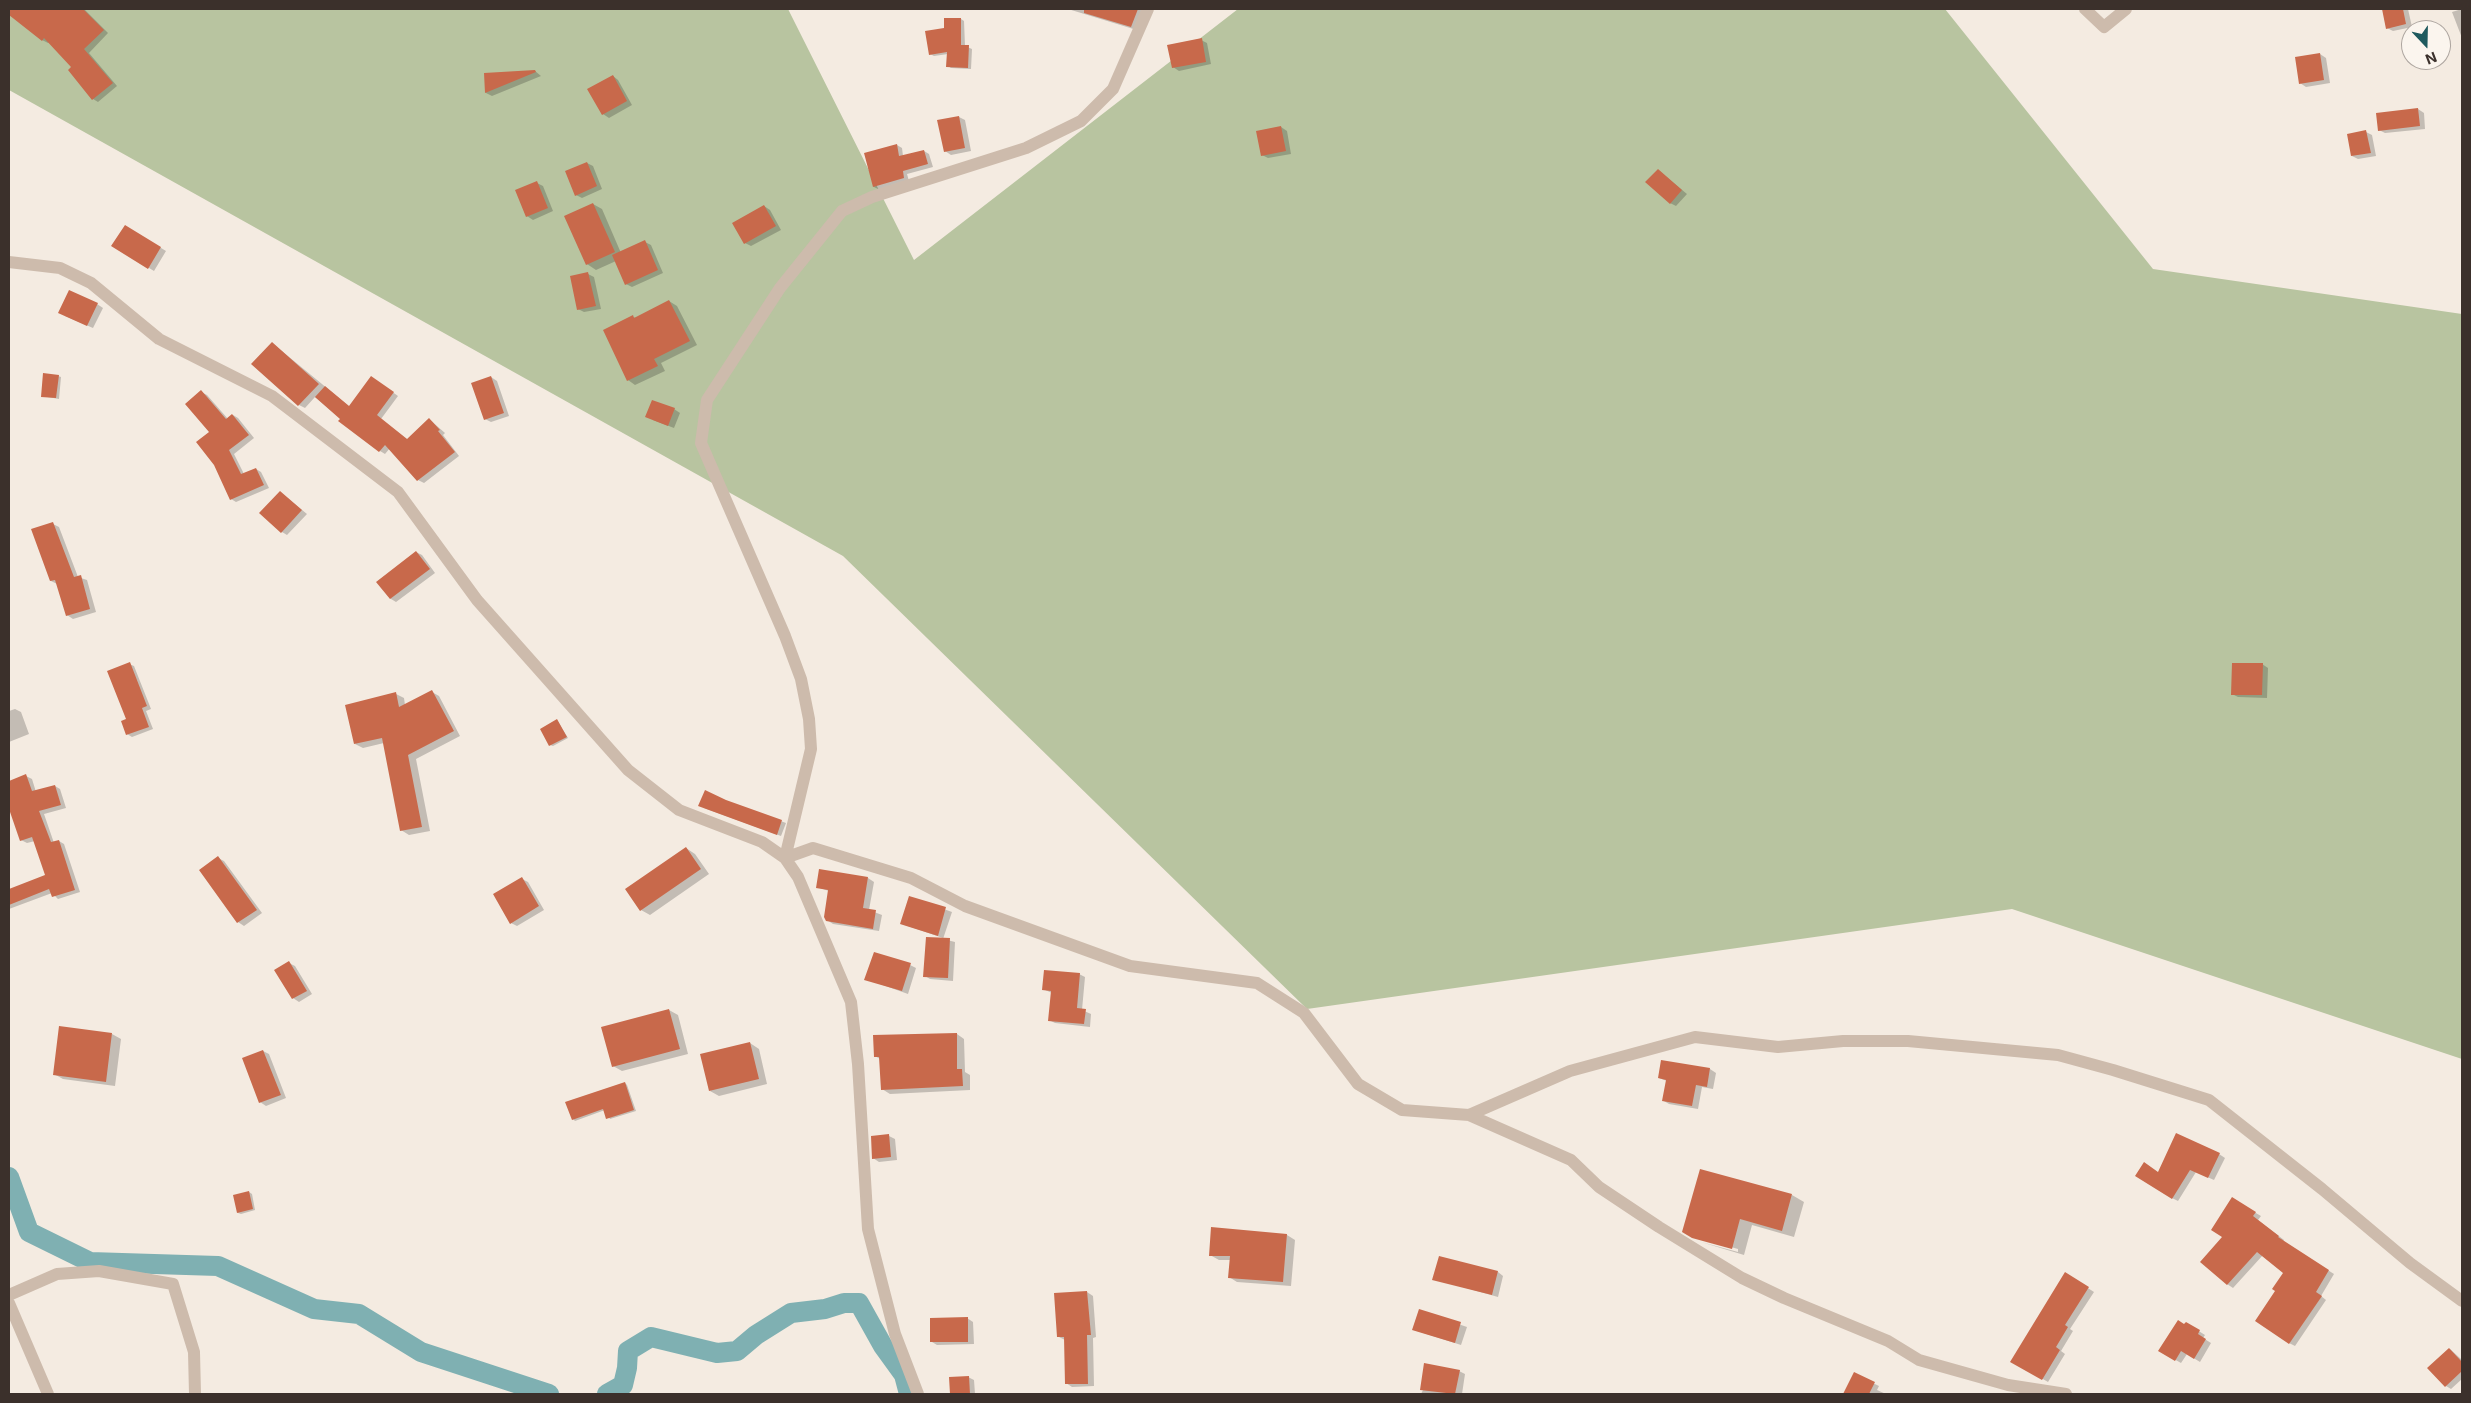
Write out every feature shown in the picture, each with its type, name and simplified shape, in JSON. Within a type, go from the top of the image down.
[{"type":"street","points":[[785,858],[812,749],[809,719],[801,679],[785,636],[702,443],[706,400],[780,288],[842,210],[872,198],[1026,148],[1081,121],[1113,89],[1148,9]]},
{"type":"street","points":[[2085,9],[2104,27],[2126,9]]},
{"type":"street","points":[[9,262],[60,268],[92,283],[159,339],[272,396],[398,492],[477,600],[628,770],[679,810],[762,842],[785,858],[798,877],[851,1002],[858,1064],[868,1230],[895,1334],[918,1393]]},
{"type":"street","points":[[785,858],[814,848],[911,878],[966,906],[1130,966],[1258,983],[1304,1013],[1358,1084],[1402,1110],[1469,1115],[1571,1160],[1599,1186],[1659,1227],[1742,1278],[1784,1298],[1888,1341],[1919,1360],[2008,1385],[2066,1394]]},
{"type":"street","points":[[1469,1115],[1570,1071],[1695,1037],[1778,1047],[1843,1041],[1908,1041],[2058,1055],[2209,1100],[2322,1188],[2410,1263],[2462,1301]]},
{"type":"street","points":[[9,1295],[57,1274],[100,1271],[173,1284],[194,1352],[195,1394]]},
{"type":"street","points":[[9,1303],[48,1394]]},
{"type":"green space","points":[[9,9],[788,9],[914,260],[1238,9],[1945,9],[2153,269],[2462,314],[2462,1059],[2012,909],[1307,1009],[843,556],[9,90]]},
{"type":"building","points":[[9,9],[83,9],[104,30],[84,49],[113,83],[92,100],[68,70],[71,67],[44,38],[42,41],[9,15]]},
{"type":"building","points":[[1084,9],[1138,9],[1131,27],[1084,13]]},
{"type":"building","points":[[2382,9],[2403,9],[2405,20],[2401,20],[2401,25],[2386,29]]},
{"type":"building","points":[[944,18],[961,18],[961,45],[969,45],[968,68],[946,67],[947,52],[929,55],[925,31],[944,28]]},
{"type":"building","points":[[1202,38],[1206,62],[1172,68],[1167,45]]},
{"type":"building","points":[[2320,53],[2324,80],[2299,84],[2295,57]]},
{"type":"building","points":[[535,70],[536,72],[485,93],[484,73]]},
{"type":"building","points":[[613,75],[627,101],[602,115],[587,89]]},
{"type":"building","points":[[2418,108],[2420,126],[2378,131],[2376,113]]},
{"type":"building","points":[[959,116],[965,148],[944,152],[937,120]]},
{"type":"building","points":[[1281,126],[1286,151],[1261,156],[1256,131]]},
{"type":"building","points":[[2366,130],[2371,153],[2351,156],[2347,134]]},
{"type":"building","points":[[897,144],[899,156],[924,150],[928,164],[903,171],[904,178],[873,187],[864,153]]},
{"type":"building","points":[[587,162],[597,186],[575,196],[565,171]]},
{"type":"building","points":[[1658,169],[1682,190],[1670,204],[1645,182]]},
{"type":"building","points":[[537,181],[548,208],[526,217],[515,190]]},
{"type":"building","points":[[593,203],[615,252],[586,265],[564,216]]},
{"type":"building","points":[[764,205],[776,226],[744,244],[732,223]]},
{"type":"building","points":[[125,225],[161,247],[148,269],[111,246]]},
{"type":"building","points":[[645,240],[658,270],[625,285],[612,255]]},
{"type":"building","points":[[588,272],[596,306],[577,310],[570,276]]},
{"type":"building","points":[[69,290],[98,303],[87,326],[58,313]]},
{"type":"building","points":[[669,300],[690,341],[654,359],[658,366],[627,381],[603,330],[633,315],[634,318]]},
{"type":"building","points":[[272,342],[319,384],[298,406],[251,364]]},
{"type":"building","points":[[43,373],[59,375],[56,398],[41,397]]},
{"type":"building","points":[[371,376],[394,392],[377,415],[407,439],[429,418],[455,452],[417,481],[385,445],[379,452],[338,421],[340,419],[315,397],[325,386],[349,406]]},
{"type":"building","points":[[491,376],[504,413],[484,420],[471,383]]},
{"type":"building","points":[[201,390],[226,419],[232,414],[249,435],[229,450],[241,474],[256,468],[264,485],[230,500],[214,465],[196,442],[209,432],[185,404]]},
{"type":"building","points":[[652,400],[675,408],[668,426],[645,417]]},
{"type":"building","points":[[280,491],[302,510],[281,533],[259,513]]},
{"type":"building","points":[[53,522],[74,577],[81,575],[90,609],[66,616],[55,580],[50,581],[31,529]]},
{"type":"building","points":[[416,551],[430,569],[390,599],[376,582]]},
{"type":"building","points":[[130,662],[147,706],[142,708],[149,727],[126,735],[121,721],[126,719],[107,671]]},
{"type":"building","points":[[2232,663],[2263,663],[2262,695],[2231,695]]},
{"type":"building","points":[[432,690],[454,731],[408,755],[422,827],[400,831],[382,738],[354,744],[345,705],[396,692],[399,707]]},
{"type":"building","points":[[557,719],[567,737],[549,746],[540,729]]},
{"type":"building","points":[[26,774],[32,791],[55,785],[61,805],[39,811],[51,842],[59,840],[75,890],[52,897],[49,889],[9,905],[9,889],[45,875],[32,837],[20,841],[9,809],[9,781]]},
{"type":"building","points":[[705,790],[726,800],[782,820],[777,835],[698,806]]},
{"type":"building","points":[[686,847],[701,869],[640,911],[625,889]]},
{"type":"building","points":[[218,856],[257,910],[237,923],[199,870]]},
{"type":"building","points":[[819,869],[868,877],[863,908],[876,910],[873,929],[826,921],[824,917],[828,890],[816,888]]},
{"type":"building","points":[[522,877],[539,906],[510,924],[493,894]]},
{"type":"building","points":[[909,896],[946,907],[938,936],[900,924]]},
{"type":"building","points":[[926,937],[950,938],[948,978],[923,977]]},
{"type":"building","points":[[874,952],[911,963],[902,991],[864,980]]},
{"type":"building","points":[[289,961],[307,991],[292,999],[274,970]]},
{"type":"building","points":[[1044,970],[1080,973],[1077,1008],[1086,1009],[1084,1024],[1048,1021],[1051,991],[1042,990]]},
{"type":"building","points":[[669,1009],[680,1049],[612,1067],[601,1027]]},
{"type":"building","points":[[59,1026],[112,1033],[106,1082],[53,1075]]},
{"type":"building","points":[[957,1033],[957,1069],[962,1069],[963,1086],[881,1090],[879,1057],[874,1057],[873,1035]]},
{"type":"building","points":[[750,1042],[759,1079],[709,1091],[700,1054]]},
{"type":"building","points":[[263,1050],[281,1095],[259,1103],[242,1058]]},
{"type":"building","points":[[1661,1060],[1710,1068],[1707,1087],[1696,1085],[1692,1106],[1662,1101],[1666,1080],[1658,1078]]},
{"type":"building","points":[[625,1082],[634,1110],[606,1119],[603,1109],[572,1120],[565,1102]]},
{"type":"building","points":[[2176,1133],[2220,1153],[2208,1178],[2190,1170],[2172,1199],[2135,1176],[2144,1162],[2158,1172]]},
{"type":"building","points":[[889,1134],[891,1157],[872,1159],[871,1136]]},
{"type":"building","points":[[1700,1169],[1792,1194],[1782,1231],[1740,1219],[1732,1249],[1692,1238],[1682,1232]]},
{"type":"building","points":[[249,1191],[253,1209],[237,1213],[233,1195]]},
{"type":"building","points":[[2232,1197],[2256,1212],[2253,1216],[2278,1237],[2329,1270],[2316,1292],[2322,1296],[2289,1344],[2255,1321],[2275,1291],[2272,1289],[2283,1273],[2257,1252],[2227,1285],[2200,1262],[2222,1237],[2211,1230]]},
{"type":"building","points":[[1211,1227],[1287,1234],[1283,1282],[1228,1278],[1230,1256],[1209,1256]]},
{"type":"building","points":[[1439,1256],[1498,1271],[1492,1295],[1432,1280]]},
{"type":"building","points":[[2065,1272],[2089,1287],[2065,1325],[2068,1327],[2056,1347],[2060,1350],[2042,1380],[2010,1362]]},
{"type":"building","points":[[1087,1291],[1091,1335],[1087,1335],[1088,1384],[1065,1384],[1064,1337],[1057,1337],[1054,1293]]},
{"type":"building","points":[[1419,1309],[1461,1322],[1455,1343],[1412,1330]]},
{"type":"building","points":[[968,1317],[968,1342],[930,1342],[930,1318]]},
{"type":"building","points":[[2178,1320],[2200,1330],[2198,1334],[2206,1339],[2194,1359],[2181,1351],[2175,1361],[2158,1351]]},
{"type":"building","points":[[2449,1348],[2462,1362],[2462,1371],[2445,1387],[2427,1368]]},
{"type":"building","points":[[1424,1363],[1460,1370],[1455,1394],[1420,1390]]},
{"type":"building","points":[[1854,1372],[1875,1382],[1869,1394],[1843,1394]]},
{"type":"building","points":[[969,1376],[970,1394],[950,1394],[949,1377]]},
{"type":"waterway","points":[[9,1177],[29,1232],[90,1262],[218,1266],[314,1309],[359,1314],[421,1352],[549,1394]]},
{"type":"waterway","points":[[607,1394],[623,1385],[628,1351],[651,1337],[717,1353],[737,1351],[756,1335],[791,1313],[825,1309],[844,1303],[859,1303],[883,1346],[904,1375],[909,1394]]}]
